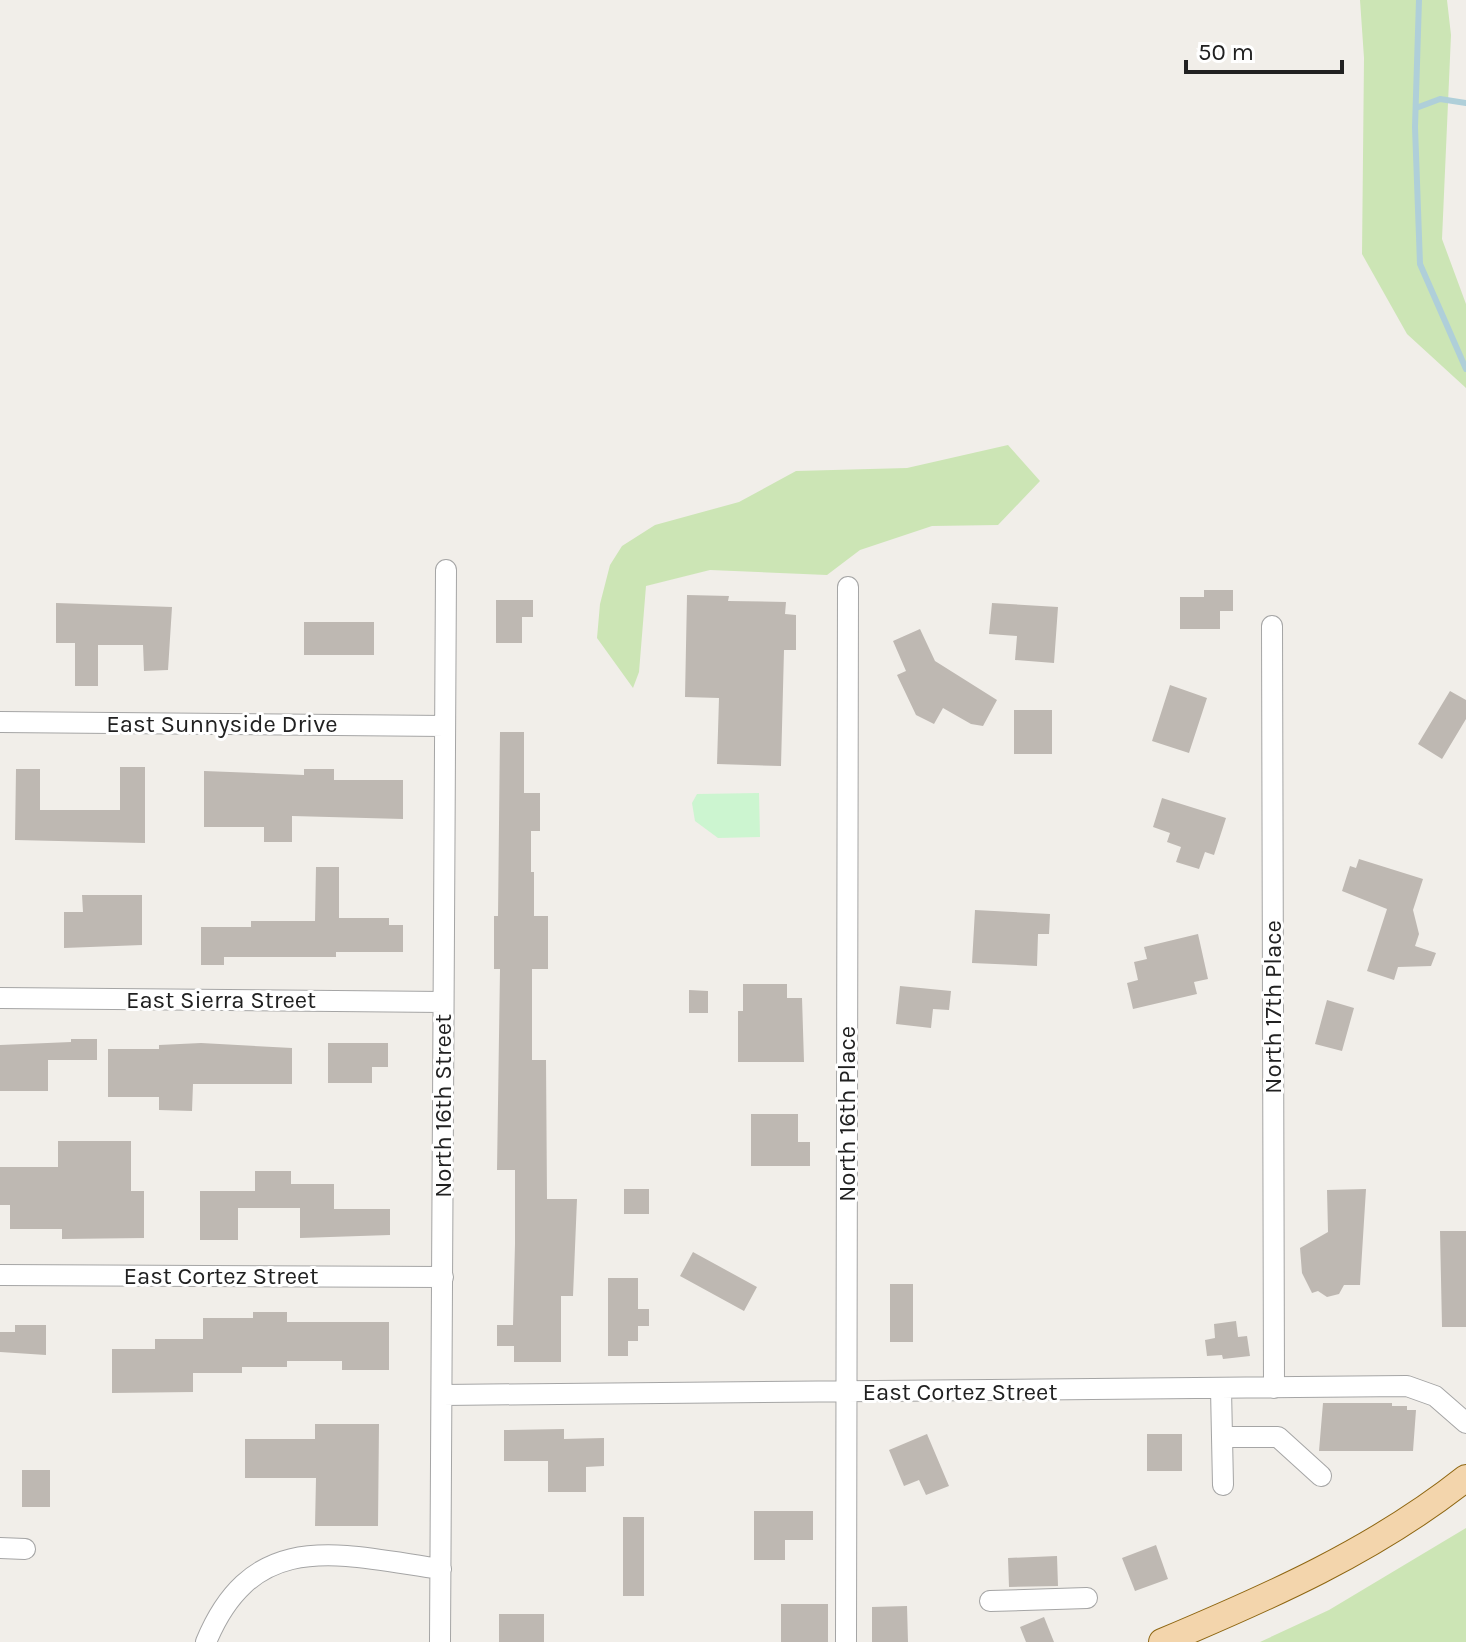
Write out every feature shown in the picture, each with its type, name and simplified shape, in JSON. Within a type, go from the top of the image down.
[{"type":"main road","points":[[1162,1642],[1289,1588],[1341,1561],[1466,1478]]},
{"type":"street","name":"North 16th Street","points":[[440,1642],[446,570]]},
{"type":"street","name":"North 16th Place","points":[[846,1642],[848,587]]},
{"type":"street","name":"North 17th Place","points":[[1272,626],[1274,1388]]},
{"type":"street","name":"East Sunnyside Drive","points":[[0,722],[445,726]]},
{"type":"street","name":"East Sierra Street","points":[[0,998],[443,1002]]},
{"type":"street","name":"East Cortez Street","points":[[0,1275],[443,1277]]},
{"type":"street","name":"East Cortez Street","points":[[443,1395],[1407,1386],[1435,1396],[1466,1423]]},
{"type":"street","points":[[1221,1389],[1223,1485]]},
{"type":"street","points":[[1222,1437],[1278,1437],[1321,1476]]},
{"type":"street","points":[[0,1548],[25,1549]]},
{"type":"street","points":[[206,1642],[217,1616],[238,1586],[294,1556],[324,1553],[441,1569]]},
{"type":"street","points":[[990,1601],[1087,1598]]},
{"type":"green space","points":[[1360,0],[1447,0],[1451,35],[1442,239],[1466,304],[1466,388],[1407,334],[1362,254],[1364,58]]},
{"type":"green space","points":[[1008,445],[1040,481],[998,525],[932,526],[860,550],[827,575],[710,570],[646,586],[639,672],[633,688],[597,638],[600,604],[610,565],[622,546],[655,525],[739,502],[796,471],[907,468]]},
{"type":"green space","points":[[759,793],[760,837],[718,838],[695,821],[692,803],[697,794]]},
{"type":"green space","points":[[1466,1528],[1466,1642],[1260,1642],[1329,1610]]},
{"type":"building","points":[[1204,590],[1233,590],[1233,611],[1220,611],[1220,629],[1180,629],[1180,597],[1204,597]]},
{"type":"building","points":[[687,595],[729,596],[728,601],[786,602],[785,614],[796,615],[796,650],[784,650],[781,766],[717,764],[719,698],[685,697]]},
{"type":"building","points":[[496,600],[533,600],[533,617],[522,617],[522,643],[496,643]]},
{"type":"building","points":[[56,603],[172,607],[168,670],[144,671],[143,645],[98,645],[98,686],[75,686],[75,643],[56,643]]},
{"type":"building","points":[[992,603],[1058,607],[1054,663],[1015,660],[1017,636],[989,634]]},
{"type":"building","points":[[304,622],[374,622],[374,655],[304,655]]},
{"type":"building","points":[[920,629],[935,661],[997,700],[983,726],[971,724],[943,708],[934,724],[916,715],[897,675],[906,671],[893,641]]},
{"type":"building","points":[[1170,685],[1207,698],[1189,753],[1152,741]]},
{"type":"building","points":[[1450,691],[1466,700],[1466,719],[1442,759],[1418,744]]},
{"type":"building","points":[[1014,710],[1052,710],[1052,754],[1014,754]]},
{"type":"building","points":[[500,732],[524,732],[524,793],[540,793],[540,831],[531,831],[531,872],[534,872],[534,916],[548,916],[548,969],[532,969],[532,1060],[546,1060],[547,1199],[577,1199],[573,1296],[561,1296],[561,1362],[514,1362],[514,1346],[497,1346],[497,1325],[513,1325],[515,1244],[515,1170],[497,1170],[500,969],[494,969],[494,916],[498,916]]},
{"type":"building","points":[[120,767],[145,767],[145,843],[15,840],[16,769],[40,769],[40,810],[120,810]]},
{"type":"building","points":[[304,769],[334,769],[334,780],[403,780],[403,819],[292,816],[292,842],[264,842],[264,827],[204,827],[204,771],[304,775]]},
{"type":"building","points":[[1162,798],[1226,818],[1214,855],[1205,852],[1199,869],[1176,862],[1181,847],[1167,842],[1170,833],[1153,827]]},
{"type":"building","points":[[1359,859],[1423,879],[1413,910],[1419,934],[1415,946],[1436,953],[1431,966],[1398,967],[1394,980],[1367,971],[1387,909],[1342,891],[1350,866],[1356,868]]},
{"type":"building","points":[[316,867],[339,867],[339,918],[389,918],[389,925],[403,925],[403,952],[336,952],[336,957],[224,957],[224,965],[201,965],[201,927],[251,927],[251,921],[315,921]]},
{"type":"building","points":[[82,895],[142,895],[142,945],[64,948],[64,912],[83,912]]},
{"type":"building","points":[[975,910],[1050,914],[1049,934],[1038,934],[1037,966],[972,963]]},
{"type":"building","points":[[1198,934],[1208,979],[1194,982],[1197,994],[1133,1009],[1127,983],[1138,980],[1134,962],[1147,959],[1144,947]]},
{"type":"building","points":[[743,984],[787,984],[787,998],[802,998],[804,1062],[738,1062],[738,1011],[743,1011]]},
{"type":"building","points":[[900,986],[951,991],[949,1010],[933,1009],[931,1028],[896,1024]]},
{"type":"building","points":[[689,990],[708,991],[708,1013],[689,1013]]},
{"type":"building","points":[[1327,1000],[1354,1008],[1342,1051],[1315,1044]]},
{"type":"building","points":[[71,1039],[97,1039],[97,1060],[48,1060],[48,1091],[0,1091],[0,1045],[71,1042]]},
{"type":"building","points":[[201,1043],[292,1048],[292,1084],[193,1084],[192,1111],[159,1110],[159,1097],[108,1097],[108,1049],[159,1049],[159,1045]]},
{"type":"building","points":[[328,1043],[388,1043],[388,1067],[372,1067],[372,1083],[328,1083]]},
{"type":"building","points":[[751,1114],[798,1114],[798,1142],[810,1142],[810,1166],[751,1166]]},
{"type":"building","points":[[58,1141],[131,1141],[131,1191],[144,1191],[144,1238],[62,1239],[62,1229],[10,1229],[10,1205],[0,1205],[0,1167],[58,1167]]},
{"type":"building","points":[[255,1171],[291,1171],[291,1184],[334,1184],[334,1209],[390,1209],[390,1235],[300,1238],[300,1208],[238,1208],[238,1240],[200,1240],[200,1191],[255,1191]]},
{"type":"building","points":[[624,1189],[649,1189],[649,1214],[624,1214]]},
{"type":"building","points":[[1366,1189],[1360,1285],[1344,1285],[1339,1294],[1327,1297],[1318,1291],[1312,1293],[1302,1273],[1300,1248],[1328,1232],[1327,1190]]},
{"type":"building","points":[[1440,1231],[1466,1231],[1466,1327],[1442,1327]]},
{"type":"building","points":[[693,1252],[757,1287],[744,1311],[680,1276]]},
{"type":"building","points":[[608,1278],[638,1278],[638,1309],[649,1309],[649,1326],[638,1326],[638,1341],[628,1341],[628,1356],[608,1356]]},
{"type":"building","points":[[890,1284],[913,1284],[913,1342],[890,1342]]},
{"type":"building","points":[[253,1312],[287,1312],[287,1322],[389,1322],[389,1370],[342,1370],[342,1361],[287,1361],[287,1367],[242,1367],[242,1373],[193,1373],[193,1392],[112,1393],[112,1349],[155,1349],[155,1339],[203,1339],[203,1318],[253,1318]]},
{"type":"building","points":[[1236,1321],[1238,1337],[1247,1336],[1250,1356],[1223,1359],[1222,1355],[1207,1356],[1205,1340],[1215,1338],[1214,1324]]},
{"type":"building","points":[[15,1325],[46,1325],[46,1355],[0,1352],[0,1332],[15,1332]]},
{"type":"building","points":[[1323,1403],[1392,1403],[1392,1406],[1407,1406],[1407,1410],[1416,1410],[1413,1451],[1319,1451]]},
{"type":"building","points":[[315,1424],[379,1424],[378,1526],[315,1526],[316,1478],[245,1478],[245,1439],[315,1439]]},
{"type":"building","points":[[564,1429],[564,1439],[604,1438],[604,1466],[586,1467],[586,1492],[548,1492],[548,1461],[504,1461],[504,1430]]},
{"type":"building","points":[[927,1434],[949,1486],[926,1495],[919,1480],[904,1486],[889,1450]]},
{"type":"building","points":[[1147,1434],[1182,1434],[1182,1471],[1147,1471]]},
{"type":"building","points":[[22,1470],[50,1470],[50,1507],[22,1507]]},
{"type":"building","points":[[754,1511],[813,1511],[813,1540],[785,1540],[785,1560],[754,1560]]},
{"type":"building","points":[[623,1517],[644,1517],[644,1596],[623,1596]]},
{"type":"building","points":[[1156,1545],[1168,1579],[1135,1591],[1122,1558]]},
{"type":"building","points":[[1057,1556],[1058,1586],[1009,1587],[1008,1558]]},
{"type":"building","points":[[781,1604],[828,1604],[828,1642],[781,1642]]},
{"type":"building","points":[[907,1606],[908,1642],[872,1642],[872,1607]]},
{"type":"building","points":[[499,1614],[544,1614],[544,1642],[499,1642]]},
{"type":"building","points":[[1044,1617],[1054,1642],[1026,1642],[1020,1627]]},
{"type":"waterway","points":[[1419,0],[1415,127],[1420,264],[1466,369]]},
{"type":"waterway","points":[[1416,108],[1440,99],[1466,103]]}]
